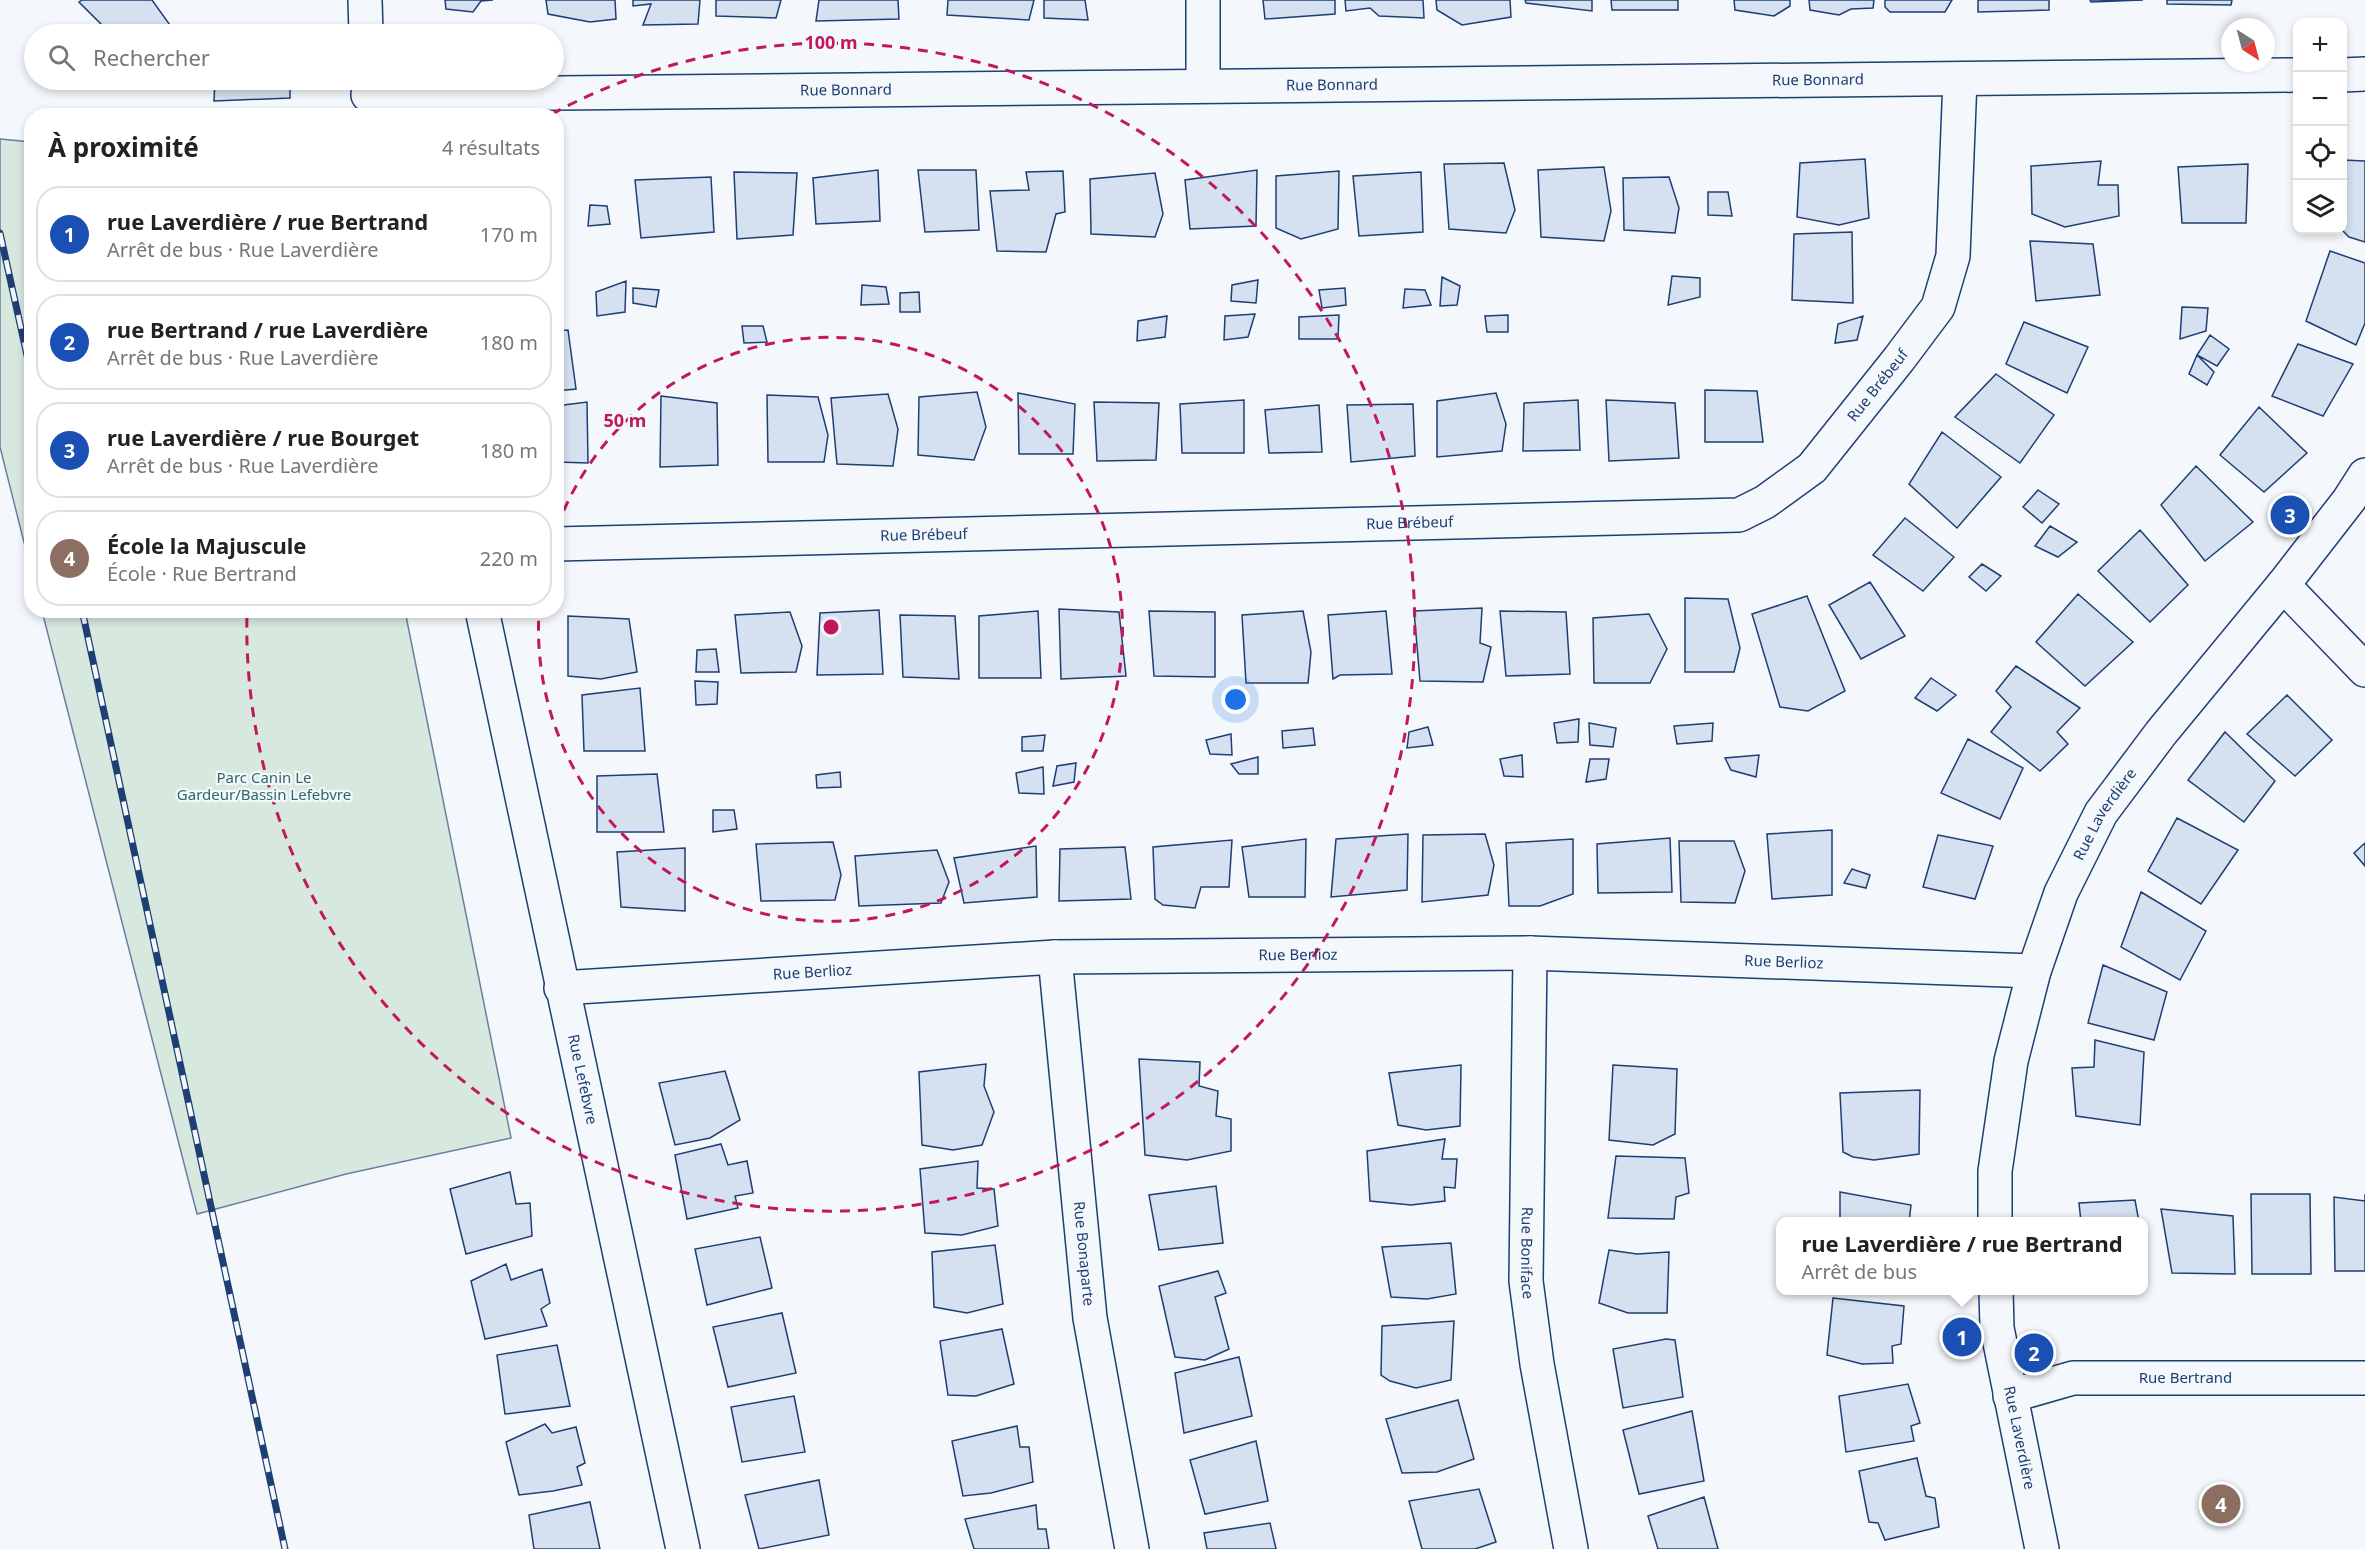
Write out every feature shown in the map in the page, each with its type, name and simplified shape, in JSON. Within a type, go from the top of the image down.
[{"type":"street","points":[[364,0],[365,24]]},
{"type":"street","points":[[1203,0],[1203,85]]},
{"type":"street","name":"Rue Bonnard","points":[[368,97],[1203,85],[2293,75]]},
{"type":"street","points":[[2347,75],[2365,75]]},
{"type":"street","name":"Rue Brébeuf","points":[[564,544],[1739,515],[1765,502],[1812,468],[1938,307],[1953,256],[1960,79]]},
{"type":"street","name":"Rue Laverdière","points":[[1995,1217],[1995,1171],[2011,1061],[2034,971],[2061,893],[2100,813],[2160,732],[2283,585],[2349,500],[2365,475]]},
{"type":"street","points":[[2283,585],[2365,670]]},
{"type":"street","name":"Rue Lefebvre","points":[[484,618],[561,988],[683,1549]]},
{"type":"street","name":"Rue Berlioz","points":[[561,988],[1055,957],[1530,952],[2034,971]]},
{"type":"street","name":"Rue Boniface","points":[[1530,952],[1526,1281],[1537,1364],[1571,1549]]},
{"type":"street","name":"Rue Bonaparte","points":[[1055,957],[1090,1318],[1132,1549]]},
{"type":"street","name":"Rue Laverdière","points":[[1996,1295],[1997,1328],[2042,1549]]},
{"type":"street","name":"Rue Bertrand","points":[[2010,1396],[2073,1378],[2365,1378]]},
{"type":"green space","points":[[0,139],[24,141],[24,542],[0,447]]},
{"type":"green space","name":"Parc Canin Le Gardeur/Bassin Lefebvre","points":[[44,618],[406,618],[511,1138],[346,1174],[197,1214]]},
{"type":"building","points":[[82,0],[152,0],[169,24],[101,24],[79,2]]},
{"type":"building","points":[[445,0],[493,0],[481,1],[473,12],[446,9]]},
{"type":"building","points":[[546,0],[615,0],[616,19],[590,22],[548,14]]},
{"type":"building","points":[[633,0],[700,0],[698,24],[643,25],[651,4],[633,6]]},
{"type":"building","points":[[716,0],[781,0],[776,18],[716,16]]},
{"type":"building","points":[[819,0],[898,0],[899,19],[816,21]]},
{"type":"building","points":[[948,0],[1034,0],[1029,20],[947,15]]},
{"type":"building","points":[[1044,0],[1085,0],[1088,20],[1044,18]]},
{"type":"building","points":[[1263,0],[1335,0],[1335,14],[1265,19]]},
{"type":"building","points":[[1345,0],[1423,0],[1424,18],[1379,16],[1370,8],[1346,11]]},
{"type":"building","points":[[1436,0],[1510,0],[1511,17],[1462,25],[1437,10]]},
{"type":"building","points":[[1525,0],[1592,0],[1592,11],[1526,3]]},
{"type":"building","points":[[1611,0],[1678,0],[1678,10],[1612,10]]},
{"type":"building","points":[[1734,0],[1790,0],[1790,6],[1774,16],[1735,10]]},
{"type":"building","points":[[1809,0],[1874,0],[1873,8],[1851,9],[1839,15],[1810,10]]},
{"type":"building","points":[[1885,0],[1952,0],[1945,12],[1890,12],[1885,7]]},
{"type":"building","points":[[1978,0],[2049,0],[2049,10],[1978,12]]},
{"type":"building","points":[[2090,0],[2143,0],[2091,2]]},
{"type":"building","points":[[2167,0],[2232,0],[2231,5],[2167,4]]},
{"type":"building","points":[[215,90],[290,90],[290,98],[214,101]]},
{"type":"building","points":[[1865,159],[1869,218],[1839,225],[1797,217],[1800,163]]},
{"type":"building","points":[[2347,160],[2365,161],[2365,242],[2346,234]]},
{"type":"building","points":[[2101,161],[2098,185],[2118,185],[2119,216],[2065,227],[2032,214],[2031,166]]},
{"type":"building","points":[[1504,163],[1515,210],[1506,233],[1449,229],[1444,164]]},
{"type":"building","points":[[2248,164],[2246,223],[2182,223],[2178,167]]},
{"type":"building","points":[[1604,167],[1611,211],[1604,241],[1541,237],[1538,170]]},
{"type":"building","points":[[878,170],[880,221],[816,224],[813,178]]},
{"type":"building","points":[[918,170],[976,170],[979,230],[925,232]]},
{"type":"building","points":[[1257,170],[1256,226],[1190,229],[1185,180]]},
{"type":"building","points":[[1063,171],[1065,212],[1056,214],[1046,252],[997,251],[990,191],[1029,190],[1026,172]]},
{"type":"building","points":[[1339,171],[1338,229],[1301,239],[1276,228],[1276,176]]},
{"type":"building","points":[[734,172],[797,173],[793,235],[737,239]]},
{"type":"building","points":[[1421,172],[1423,232],[1359,236],[1353,176]]},
{"type":"building","points":[[1155,173],[1163,214],[1155,237],[1091,234],[1090,179]]},
{"type":"building","points":[[711,177],[714,232],[641,238],[635,180]]},
{"type":"building","points":[[1669,177],[1679,208],[1675,233],[1624,230],[1623,178]]},
{"type":"building","points":[[1708,192],[1728,192],[1732,216],[1708,215]]},
{"type":"building","points":[[590,205],[607,206],[610,224],[588,226]]},
{"type":"building","points":[[1852,232],[1853,303],[1792,300],[1794,234]]},
{"type":"building","points":[[2030,241],[2093,244],[2100,295],[2036,301]]},
{"type":"building","points":[[2330,251],[2365,263],[2365,323],[2356,345],[2306,321]]},
{"type":"building","points":[[1672,276],[1700,278],[1700,297],[1668,305]]},
{"type":"building","points":[[1442,277],[1460,286],[1457,305],[1440,306]]},
{"type":"building","points":[[1258,280],[1256,303],[1231,301],[1232,285]]},
{"type":"building","points":[[626,281],[625,312],[597,316],[596,292]]},
{"type":"building","points":[[862,285],[886,287],[889,304],[861,305]]},
{"type":"building","points":[[633,288],[659,290],[656,307],[633,303]]},
{"type":"building","points":[[1345,288],[1346,305],[1322,308],[1319,290]]},
{"type":"building","points":[[1405,289],[1425,290],[1431,305],[1403,308]]},
{"type":"building","points":[[919,292],[920,312],[900,312],[900,293]]},
{"type":"building","points":[[2182,307],[2208,308],[2206,331],[2180,339]]},
{"type":"building","points":[[1255,314],[1248,337],[1224,340],[1225,316]]},
{"type":"building","points":[[1339,315],[1338,339],[1299,339],[1299,317]]},
{"type":"building","points":[[1508,315],[1508,332],[1487,332],[1485,316]]},
{"type":"building","points":[[1167,316],[1165,337],[1137,341],[1138,321]]},
{"type":"building","points":[[1863,316],[1857,340],[1835,343],[1838,324]]},
{"type":"building","points":[[2024,322],[2088,347],[2067,393],[2006,364]]},
{"type":"building","points":[[742,326],[763,326],[767,342],[744,343]]},
{"type":"building","points":[[564,330],[568,330],[576,389],[564,390]]},
{"type":"building","points":[[2210,335],[2229,349],[2217,366],[2197,355]]},
{"type":"building","points":[[2298,344],[2353,364],[2323,416],[2272,396]]},
{"type":"building","points":[[2197,355],[2214,372],[2207,385],[2189,374]]},
{"type":"building","points":[[1996,374],[2054,415],[2020,463],[1955,417]]},
{"type":"building","points":[[1705,390],[1757,391],[1763,442],[1705,442]]},
{"type":"building","points":[[977,392],[986,427],[974,460],[918,455],[919,397]]},
{"type":"building","points":[[1018,393],[1075,404],[1073,454],[1019,454]]},
{"type":"building","points":[[1496,393],[1506,424],[1502,451],[1437,457],[1437,401]]},
{"type":"building","points":[[888,394],[898,429],[893,466],[837,464],[831,398]]},
{"type":"building","points":[[767,395],[818,397],[828,435],[824,462],[768,462]]},
{"type":"building","points":[[661,396],[717,403],[718,465],[660,467]]},
{"type":"building","points":[[1244,400],[1244,453],[1182,453],[1180,404]]},
{"type":"building","points":[[1578,400],[1580,450],[1523,451],[1524,403]]},
{"type":"building","points":[[1606,400],[1675,403],[1679,458],[1609,461]]},
{"type":"building","points":[[587,402],[588,463],[564,462],[564,405]]},
{"type":"building","points":[[1094,402],[1159,403],[1156,460],[1097,461]]},
{"type":"building","points":[[1413,404],[1415,456],[1351,462],[1347,405]]},
{"type":"building","points":[[1319,405],[1322,452],[1269,453],[1265,410]]},
{"type":"building","points":[[2259,407],[2307,453],[2264,492],[2220,455]]},
{"type":"building","points":[[1942,432],[2001,477],[1957,528],[1909,484]]},
{"type":"building","points":[[2196,466],[2253,522],[2205,561],[2161,505]]},
{"type":"building","points":[[2038,490],[2059,504],[2042,523],[2023,507]]},
{"type":"building","points":[[1905,518],[1954,557],[1923,591],[1873,555]]},
{"type":"building","points":[[2050,526],[2077,542],[2058,557],[2035,546]]},
{"type":"building","points":[[2140,530],[2188,585],[2150,622],[2098,571]]},
{"type":"building","points":[[1982,564],[2001,576],[1986,591],[1969,577]]},
{"type":"building","points":[[1870,582],[1905,636],[1861,659],[1829,605]]},
{"type":"building","points":[[2078,594],[2133,642],[2085,686],[2036,642]]},
{"type":"building","points":[[1807,596],[1845,691],[1808,711],[1780,707],[1752,614]]},
{"type":"building","points":[[1685,598],[1728,599],[1740,648],[1734,672],[1685,672]]},
{"type":"building","points":[[1482,608],[1480,643],[1491,647],[1483,682],[1420,681],[1414,611]]},
{"type":"building","points":[[1059,609],[1119,612],[1126,676],[1061,679]]},
{"type":"building","points":[[879,610],[883,674],[817,675],[820,613]]},
{"type":"building","points":[[1038,611],[1041,678],[979,678],[979,616]]},
{"type":"building","points":[[1149,611],[1215,612],[1215,677],[1154,676]]},
{"type":"building","points":[[1303,611],[1311,652],[1308,683],[1246,683],[1242,615]]},
{"type":"building","points":[[1386,611],[1392,674],[1340,675],[1333,679],[1328,615]]},
{"type":"building","points":[[1500,611],[1566,612],[1570,674],[1506,676]]},
{"type":"building","points":[[790,612],[802,646],[796,672],[741,673],[735,615]]},
{"type":"building","points":[[1649,614],[1667,649],[1650,683],[1594,683],[1593,618]]},
{"type":"building","points":[[900,615],[955,616],[959,679],[903,677]]},
{"type":"building","points":[[568,616],[629,619],[637,672],[601,679],[568,676]]},
{"type":"building","points":[[716,649],[719,672],[696,672],[697,650]]},
{"type":"building","points":[[2016,666],[2080,708],[2057,732],[2068,744],[2040,771],[1991,732],[2011,707],[1996,691]]},
{"type":"building","points":[[1931,678],[1956,695],[1937,711],[1915,698]]},
{"type":"building","points":[[695,681],[718,682],[717,704],[696,705]]},
{"type":"building","points":[[640,688],[645,751],[584,751],[582,695]]},
{"type":"building","points":[[2287,695],[2332,740],[2295,776],[2247,734]]},
{"type":"building","points":[[1579,719],[1578,742],[1557,743],[1554,723]]},
{"type":"building","points":[[1589,723],[1616,728],[1613,747],[1590,745]]},
{"type":"building","points":[[1713,723],[1712,741],[1677,744],[1674,726]]},
{"type":"building","points":[[1428,727],[1433,745],[1407,748],[1409,732]]},
{"type":"building","points":[[1313,728],[1315,745],[1283,748],[1282,731]]},
{"type":"building","points":[[2225,732],[2275,781],[2244,822],[2188,780]]},
{"type":"building","points":[[1231,734],[1232,755],[1210,754],[1206,740]]},
{"type":"building","points":[[1045,735],[1043,751],[1022,751],[1022,737]]},
{"type":"building","points":[[1968,739],[2023,768],[2000,819],[1941,793]]},
{"type":"building","points":[[1522,755],[1523,777],[1504,776],[1500,759]]},
{"type":"building","points":[[1759,755],[1756,777],[1731,770],[1725,758]]},
{"type":"building","points":[[1258,757],[1258,774],[1239,774],[1231,764]]},
{"type":"building","points":[[1590,759],[1609,759],[1606,779],[1586,782]]},
{"type":"building","points":[[1076,763],[1074,782],[1053,786],[1057,766]]},
{"type":"building","points":[[1043,767],[1044,794],[1019,793],[1016,773]]},
{"type":"building","points":[[840,772],[841,787],[817,788],[816,775]]},
{"type":"building","points":[[657,774],[664,832],[597,832],[597,776]]},
{"type":"building","points":[[713,810],[734,810],[737,829],[713,832]]},
{"type":"building","points":[[2177,818],[2238,850],[2201,904],[2148,871]]},
{"type":"building","points":[[1832,830],[1832,895],[1772,899],[1767,834]]},
{"type":"building","points":[[1408,834],[1407,890],[1331,897],[1336,839]]},
{"type":"building","points":[[1485,834],[1494,865],[1488,895],[1422,902],[1423,835]]},
{"type":"building","points":[[1938,835],[1993,846],[1975,899],[1923,887]]},
{"type":"building","points":[[1670,838],[1672,892],[1598,893],[1597,844]]},
{"type":"building","points":[[1306,839],[1305,897],[1249,897],[1242,847]]},
{"type":"building","points":[[1573,839],[1573,894],[1540,906],[1509,906],[1506,843]]},
{"type":"building","points":[[1232,840],[1229,887],[1201,887],[1195,908],[1163,905],[1155,899],[1153,847]]},
{"type":"building","points":[[1679,841],[1734,841],[1745,871],[1735,903],[1681,902]]},
{"type":"building","points":[[833,842],[841,875],[835,900],[761,901],[756,844]]},
{"type":"building","points":[[2365,843],[2365,866],[2354,853]]},
{"type":"building","points":[[1036,846],[1037,897],[964,903],[954,858]]},
{"type":"building","points":[[1125,847],[1131,899],[1059,901],[1060,849]]},
{"type":"building","points":[[685,848],[685,911],[621,907],[617,852]]},
{"type":"building","points":[[937,850],[949,882],[941,903],[859,906],[855,856]]},
{"type":"building","points":[[1852,869],[1870,875],[1866,888],[1844,883]]},
{"type":"building","points":[[2141,892],[2206,931],[2180,980],[2121,947]]},
{"type":"building","points":[[2103,965],[2167,992],[2154,1040],[2088,1023]]},
{"type":"building","points":[[2095,1040],[2144,1052],[2140,1125],[2076,1116],[2072,1068],[2094,1067]]},
{"type":"building","points":[[1139,1059],[1200,1062],[1199,1086],[1218,1091],[1216,1116],[1231,1119],[1231,1151],[1187,1160],[1145,1155]]},
{"type":"building","points":[[986,1064],[984,1086],[994,1112],[982,1145],[953,1150],[922,1145],[919,1072]]},
{"type":"building","points":[[1461,1065],[1460,1126],[1426,1130],[1398,1125],[1389,1073]]},
{"type":"building","points":[[1613,1065],[1677,1069],[1675,1134],[1653,1145],[1609,1140]]},
{"type":"building","points":[[725,1071],[740,1120],[710,1138],[675,1145],[659,1083]]},
{"type":"building","points":[[1920,1090],[1919,1154],[1874,1160],[1853,1157],[1843,1152],[1840,1093]]},
{"type":"building","points":[[1445,1139],[1442,1159],[1457,1159],[1455,1188],[1444,1187],[1445,1201],[1411,1205],[1370,1201],[1367,1151]]},
{"type":"building","points":[[721,1144],[728,1165],[747,1161],[753,1193],[735,1196],[738,1208],[687,1219],[675,1155]]},
{"type":"building","points":[[1616,1156],[1685,1158],[1689,1193],[1676,1197],[1674,1219],[1608,1218]]},
{"type":"building","points":[[978,1161],[977,1188],[994,1189],[998,1226],[962,1235],[925,1233],[920,1169]]},
{"type":"building","points":[[510,1172],[516,1204],[530,1203],[532,1236],[466,1254],[450,1189]]},
{"type":"building","points":[[1216,1186],[1223,1243],[1159,1250],[1149,1195]]},
{"type":"building","points":[[1840,1192],[1911,1205],[1910,1217],[1840,1217]]},
{"type":"building","points":[[2251,1194],[2310,1194],[2311,1274],[2252,1274]]},
{"type":"building","points":[[2334,1197],[2365,1201],[2365,1271],[2335,1271]]},
{"type":"building","points":[[2135,1200],[2138,1217],[2080,1217],[2079,1203]]},
{"type":"building","points":[[2161,1209],[2233,1216],[2235,1274],[2172,1273]]},
{"type":"building","points":[[760,1237],[772,1288],[707,1305],[695,1249]]},
{"type":"building","points":[[1451,1243],[1456,1294],[1427,1299],[1391,1297],[1382,1247]]},
{"type":"building","points":[[995,1245],[1003,1304],[967,1313],[934,1307],[932,1252]]},
{"type":"building","points":[[1609,1250],[1637,1254],[1669,1252],[1667,1313],[1628,1313],[1599,1303]]},
{"type":"building","points":[[506,1264],[511,1280],[542,1269],[550,1303],[541,1309],[547,1326],[485,1339],[471,1281]]},
{"type":"building","points":[[1218,1271],[1226,1293],[1215,1297],[1229,1349],[1205,1360],[1175,1357],[1159,1286]]},
{"type":"building","points":[[1833,1298],[1904,1306],[1901,1344],[1892,1346],[1893,1363],[1862,1364],[1827,1355]]},
{"type":"building","points":[[782,1313],[796,1373],[728,1387],[713,1327]]},
{"type":"building","points":[[1454,1321],[1451,1380],[1416,1388],[1390,1381],[1381,1375],[1382,1326]]},
{"type":"building","points":[[1002,1329],[1014,1384],[976,1396],[948,1395],[940,1341]]},
{"type":"building","points":[[1666,1339],[1675,1340],[1683,1397],[1623,1408],[1613,1349]]},
{"type":"building","points":[[557,1345],[570,1406],[505,1414],[497,1355]]},
{"type":"building","points":[[1239,1357],[1252,1416],[1184,1433],[1175,1373]]},
{"type":"building","points":[[1908,1384],[1920,1423],[1911,1426],[1914,1441],[1846,1452],[1839,1396]]},
{"type":"building","points":[[794,1396],[805,1452],[742,1462],[731,1407]]},
{"type":"building","points":[[1458,1400],[1474,1459],[1437,1472],[1402,1473],[1386,1419]]},
{"type":"building","points":[[1692,1411],[1704,1481],[1639,1494],[1623,1430]]},
{"type":"building","points":[[545,1424],[552,1433],[576,1427],[585,1463],[577,1467],[582,1485],[519,1495],[506,1442]]},
{"type":"building","points":[[1017,1426],[1020,1447],[1029,1447],[1033,1482],[991,1493],[963,1496],[952,1441]]},
{"type":"building","points":[[1256,1441],[1268,1501],[1205,1514],[1190,1460]]},
{"type":"building","points":[[1917,1458],[1926,1496],[1935,1498],[1939,1527],[1885,1540],[1878,1523],[1869,1522],[1859,1471]]},
{"type":"building","points":[[819,1480],[829,1535],[759,1549],[745,1495]]},
{"type":"building","points":[[1479,1489],[1496,1542],[1475,1549],[1422,1549],[1409,1501]]},
{"type":"building","points":[[1704,1497],[1718,1549],[1658,1549],[1648,1516]]},
{"type":"building","points":[[590,1502],[600,1549],[534,1549],[529,1515]]},
{"type":"building","points":[[1036,1505],[1038,1529],[1046,1529],[1049,1549],[974,1549],[965,1519]]},
{"type":"building","points":[[1270,1523],[1276,1549],[1207,1549],[1204,1533]]},
{"type":"railway","points":[[0,233],[24,342]]},
{"type":"railway","points":[[84,618],[285,1549]]},
{"type":"place","name":"rue Laverdière / rue Bourget","points":[[2290,515]]},
{"type":"place","name":"rue Laverdière / rue Bertrand","points":[[1962,1337]]},
{"type":"place","name":"rue Bertrand / rue Laverdière","points":[[2034,1353]]},
{"type":"place","name":"École la Majuscule","points":[[2221,1504]]}]
